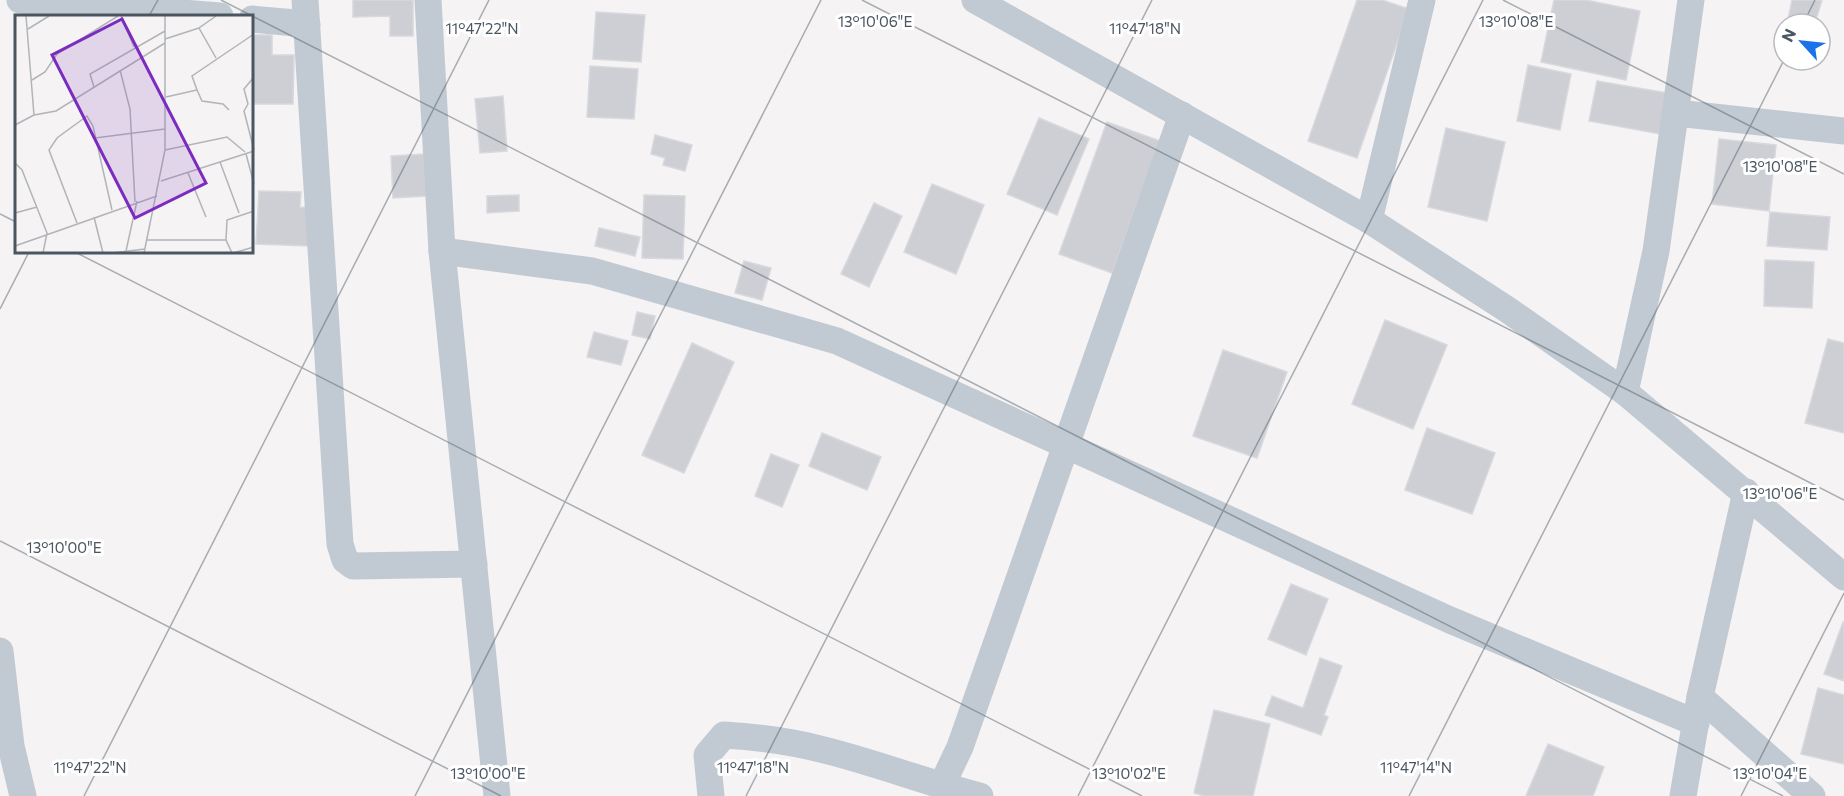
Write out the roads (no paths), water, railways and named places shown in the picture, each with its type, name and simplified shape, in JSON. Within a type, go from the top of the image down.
[{"type":"street","points":[[20,0],[208,15]]},
{"type":"street","points":[[428,0],[442,251],[497,796]]},
{"type":"street","points":[[975,0],[1369,220],[1508,310],[1625,392],[1844,576]]},
{"type":"street","points":[[1369,220],[1422,0]]},
{"type":"street","points":[[1625,392],[1656,251],[1691,0]]},
{"type":"street","points":[[254,19],[306,12],[340,544],[345,560],[353,566],[474,564]]},
{"type":"street","points":[[1676,113],[1844,131]]},
{"type":"street","points":[[941,787],[960,747],[1182,115]]},
{"type":"street","points":[[442,251],[592,271],[837,341],[1450,620],[1696,723]]},
{"type":"street","points":[[1683,796],[1700,697],[1746,492]]},
{"type":"street","points":[[0,651],[11,746],[23,796]]},
{"type":"street","points":[[1700,697],[1812,796]]},
{"type":"street","points":[[711,796],[707,755],[724,735],[773,739],[826,750],[941,787],[980,796]]}]
